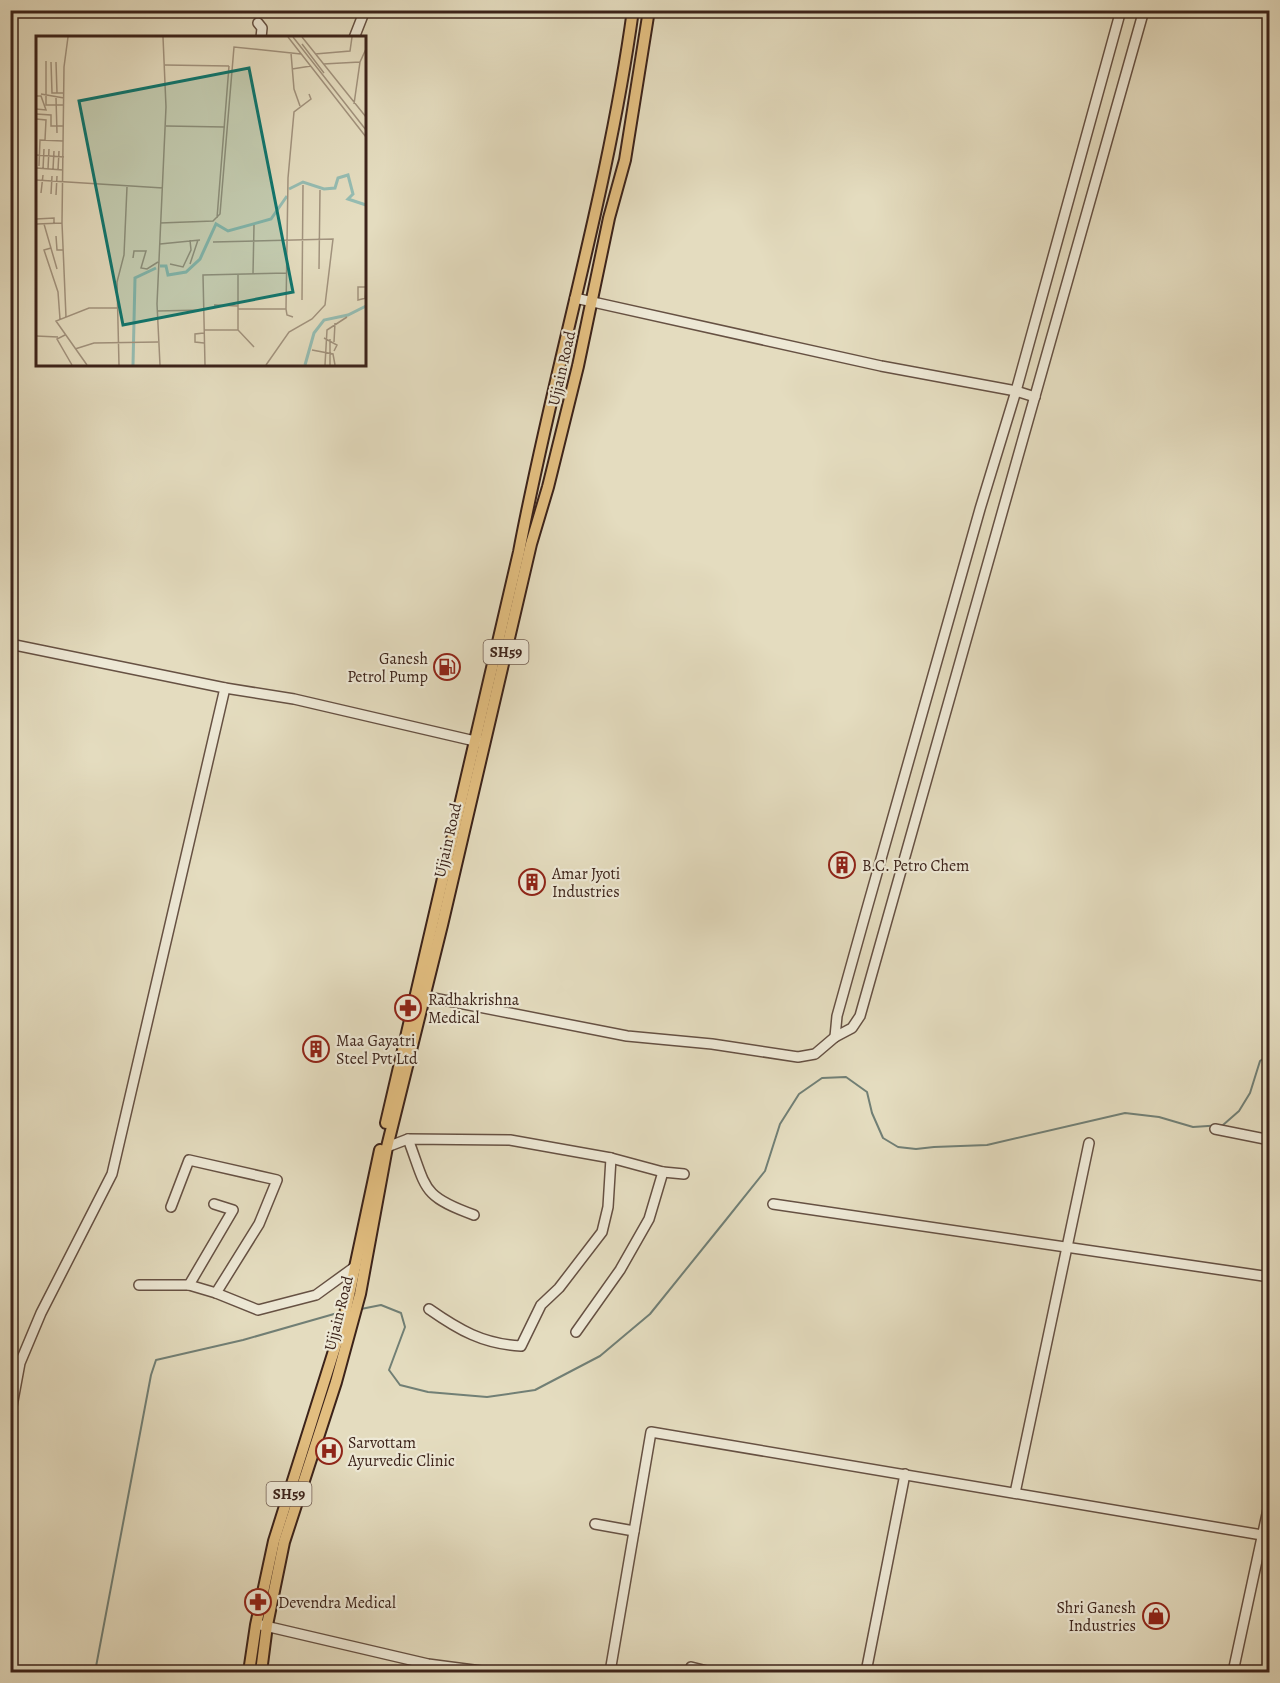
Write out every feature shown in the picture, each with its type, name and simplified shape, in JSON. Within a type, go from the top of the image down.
[{"type":"main road","name":"Ujjain Road","points":[[480,742],[536,463],[615,119],[633,10]]},
{"type":"main road","name":"Ujjain Road","points":[[355,1294],[356,1266],[376,1167],[420,995],[480,742],[578,366],[609,218],[627,150],[649,10]]},
{"type":"main road","name":"Ujjain Road","points":[[249,1672],[355,1294],[420,995]]},
{"type":"main road","name":"Ujjain Road","points":[[261,1625],[261,1672]]},
{"type":"street","points":[[355,36],[365,10]]},
{"type":"street","points":[[835,1037],[837,1016],[977,520],[1016,391],[1121,10]]},
{"type":"street","points":[[420,995],[627,1036],[712,1044],[778,1056],[798,1057],[815,1054],[835,1037],[852,1028],[860,1016],[1144,10]]},
{"type":"street","points":[[258,23],[262,28],[261,36]]},
{"type":"street","points":[[574,298],[860,362],[1016,391],[1035,397]]},
{"type":"street","points":[[10,644],[225,688],[294,699],[480,742]]},
{"type":"street","points":[[10,1417],[20,1363],[41,1313],[112,1174],[225,688]]},
{"type":"street","points":[[1215,1129],[1269,1140]]},
{"type":"street","points":[[387,1147],[408,1139],[510,1140],[611,1158],[663,1172],[684,1174]]},
{"type":"street","points":[[408,1139],[421,1178],[432,1195],[445,1204],[474,1215]]},
{"type":"street","points":[[1015,1493],[1089,1143]]},
{"type":"street","points":[[429,1309],[459,1330],[484,1340],[520,1346],[542,1305],[566,1280],[602,1232],[608,1207],[611,1158]]},
{"type":"street","points":[[171,1207],[189,1160],[277,1180],[259,1224],[216,1293]]},
{"type":"street","points":[[576,1332],[620,1270],[649,1219],[663,1172]]},
{"type":"street","points":[[189,1285],[233,1210],[214,1204]]},
{"type":"street","points":[[773,1204],[1269,1277]]},
{"type":"street","points":[[139,1285],[189,1285],[258,1310],[316,1295],[356,1266]]},
{"type":"street","points":[[610,1672],[651,1432],[1262,1535]]},
{"type":"street","points":[[866,1672],[905,1474]]},
{"type":"street","points":[[1233,1672],[1269,1500]]},
{"type":"street","points":[[595,1524],[634,1531]]},
{"type":"street","points":[[261,1625],[428,1664],[489,1672]]},
{"type":"street","points":[[691,1668],[711,1672]]},
{"type":"waterway","points":[[361,1309],[381,1305],[401,1313],[405,1327],[389,1370],[400,1385],[428,1392],[487,1397],[535,1390],[600,1356],[650,1314],[765,1171],[780,1124],[799,1094],[822,1078],[846,1077],[867,1092],[872,1113],[883,1138],[898,1147],[916,1149],[987,1145],[1125,1113],[1159,1117],[1193,1127],[1223,1125],[1239,1111],[1250,1093],[1260,1061],[1270,1054]]},
{"type":"waterway","points":[[95,1672],[151,1375],[156,1360],[243,1340],[341,1312]]},
{"type":"place","name":"Ganesh Petrol Pump","points":[[447,667]]},
{"type":"place","name":"B.C. Petro Chem","points":[[842,865]]},
{"type":"place","name":"Amar Jyoti Industries","points":[[532,882]]},
{"type":"place","name":"Radhakrishna Medical","points":[[408,1008]]},
{"type":"place","name":"Maa Gayatri Steel Pvt Ltd","points":[[316,1049]]},
{"type":"place","name":"Sarvottam Ayurvedic Clinic","points":[[329,1451]]},
{"type":"place","name":"Devendra Medical","points":[[258,1602]]},
{"type":"place","name":"Shri Ganesh Industries","points":[[1156,1616]]}]
